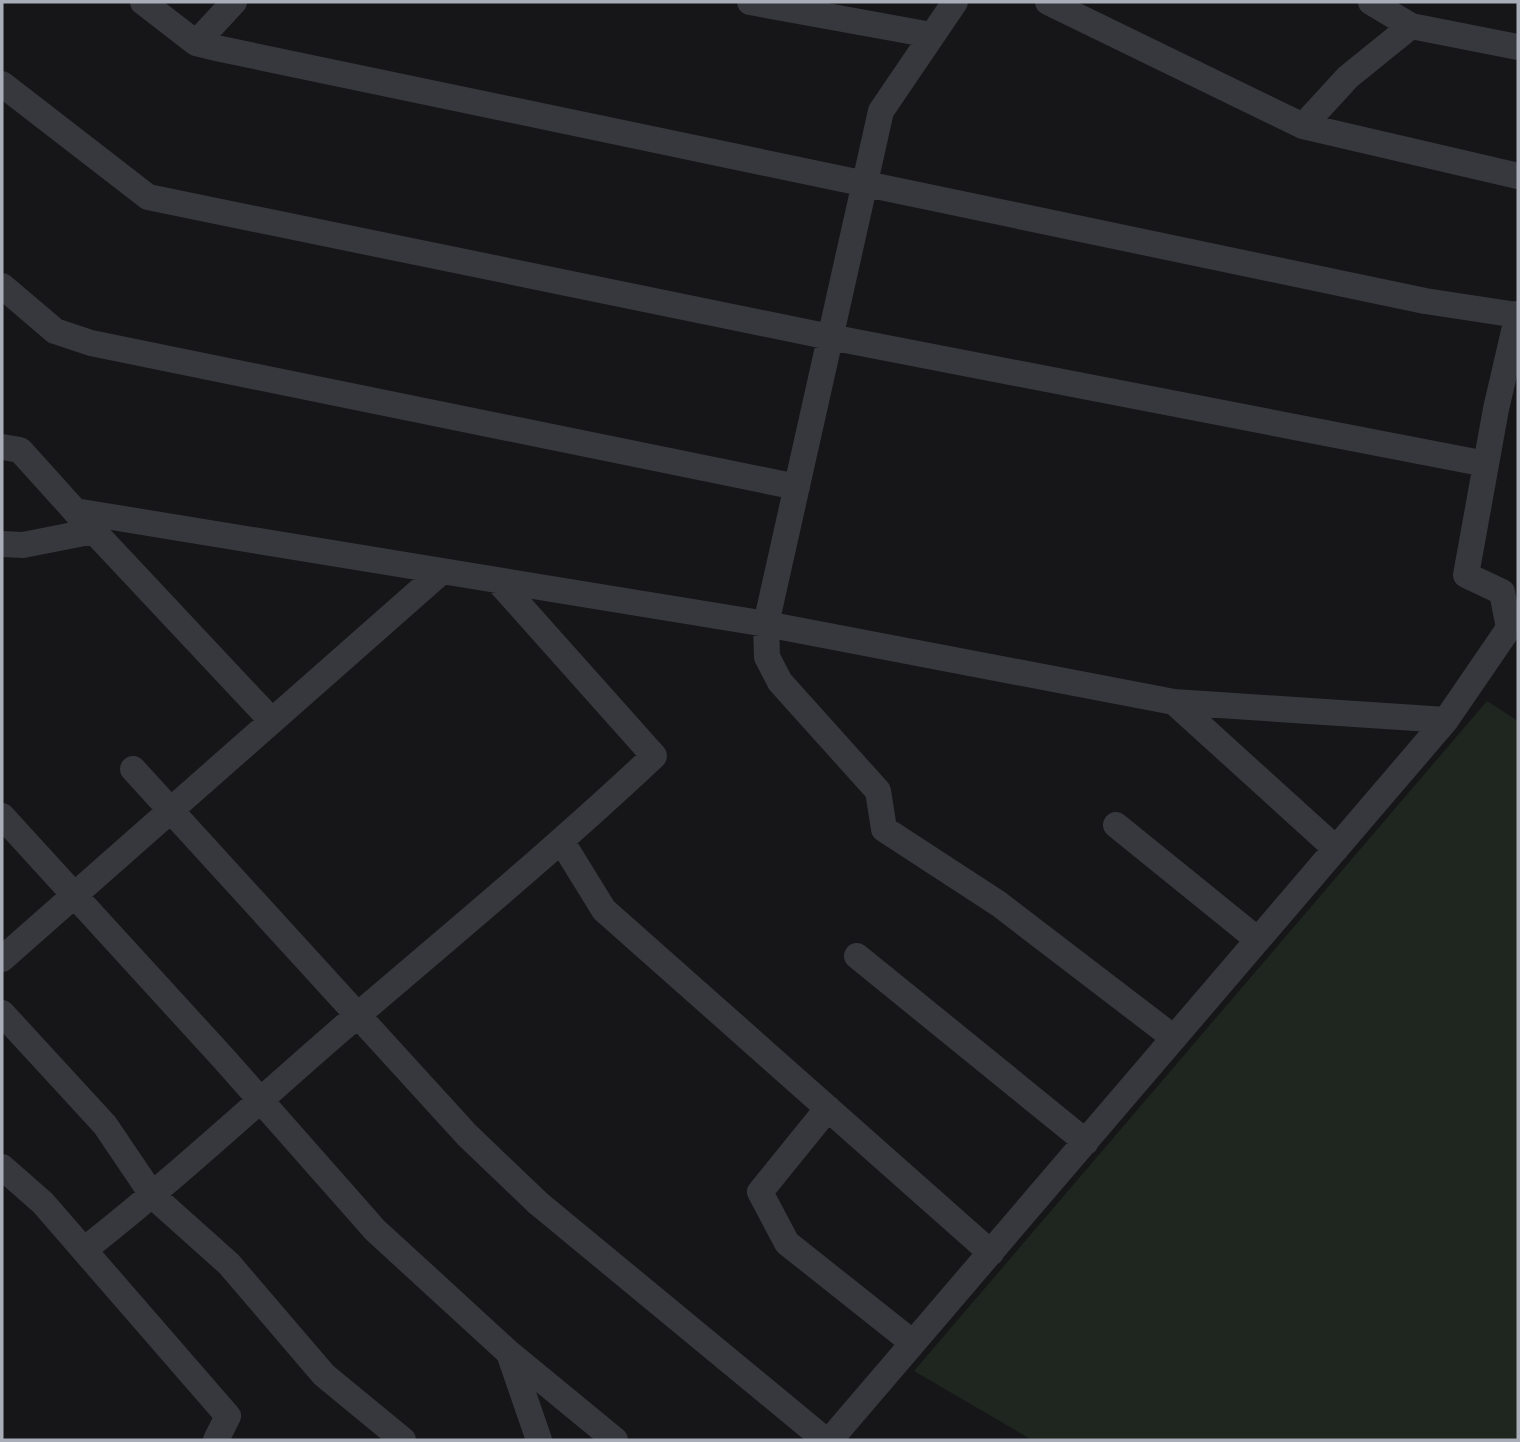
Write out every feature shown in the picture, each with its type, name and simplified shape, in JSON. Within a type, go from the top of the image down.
[{"type":"street","points":[[143,2],[196,43],[1424,301],[1518,315],[1486,464],[1466,575],[1502,592],[1509,628],[1446,720],[830,1440]]},
{"type":"street","points":[[196,43],[234,2]]},
{"type":"street","points":[[750,2],[931,35]]},
{"type":"street","points":[[955,2],[881,111],[766,624],[767,657],[780,682],[878,791],[884,829],[999,904],[1174,1038]]},
{"type":"street","points":[[1048,2],[1303,126],[1518,176]]},
{"type":"street","points":[[1371,2],[1411,26],[1518,47]]},
{"type":"street","points":[[1303,126],[1348,77],[1411,26]]},
{"type":"street","points":[[2,84],[148,197],[830,337],[1486,464]]},
{"type":"street","points":[[2,286],[55,331],[91,343],[797,488]]},
{"type":"street","points":[[2,447],[20,450],[272,721]]},
{"type":"street","points":[[75,511],[766,624],[1174,702],[1446,720]]},
{"type":"street","points":[[2,544],[23,545],[94,531]]},
{"type":"street","points":[[2,959],[441,572]]},
{"type":"street","points":[[84,1250],[153,1196],[358,1015],[562,842],[654,756],[498,581]]},
{"type":"street","points":[[1174,702],[1336,849]]},
{"type":"street","points":[[133,769],[467,1135],[538,1203],[825,1440]]},
{"type":"street","points":[[2,816],[261,1099],[375,1230],[508,1352],[615,1440]]},
{"type":"street","points":[[1116,825],[1258,940]]},
{"type":"street","points":[[562,842],[604,910],[991,1253]]},
{"type":"street","points":[[857,956],[1086,1142]]},
{"type":"street","points":[[2,1013],[105,1125],[153,1196],[229,1264],[324,1375],[403,1440]]},
{"type":"street","points":[[828,1108],[761,1192],[787,1243],[913,1343]]},
{"type":"street","points":[[2,1167],[43,1203],[228,1416],[216,1440]]},
{"type":"street","points":[[508,1352],[539,1440]]},
{"type":"shaded area","points":[[1487,701],[1518,721],[1518,1440],[1032,1440],[914,1371]]}]
